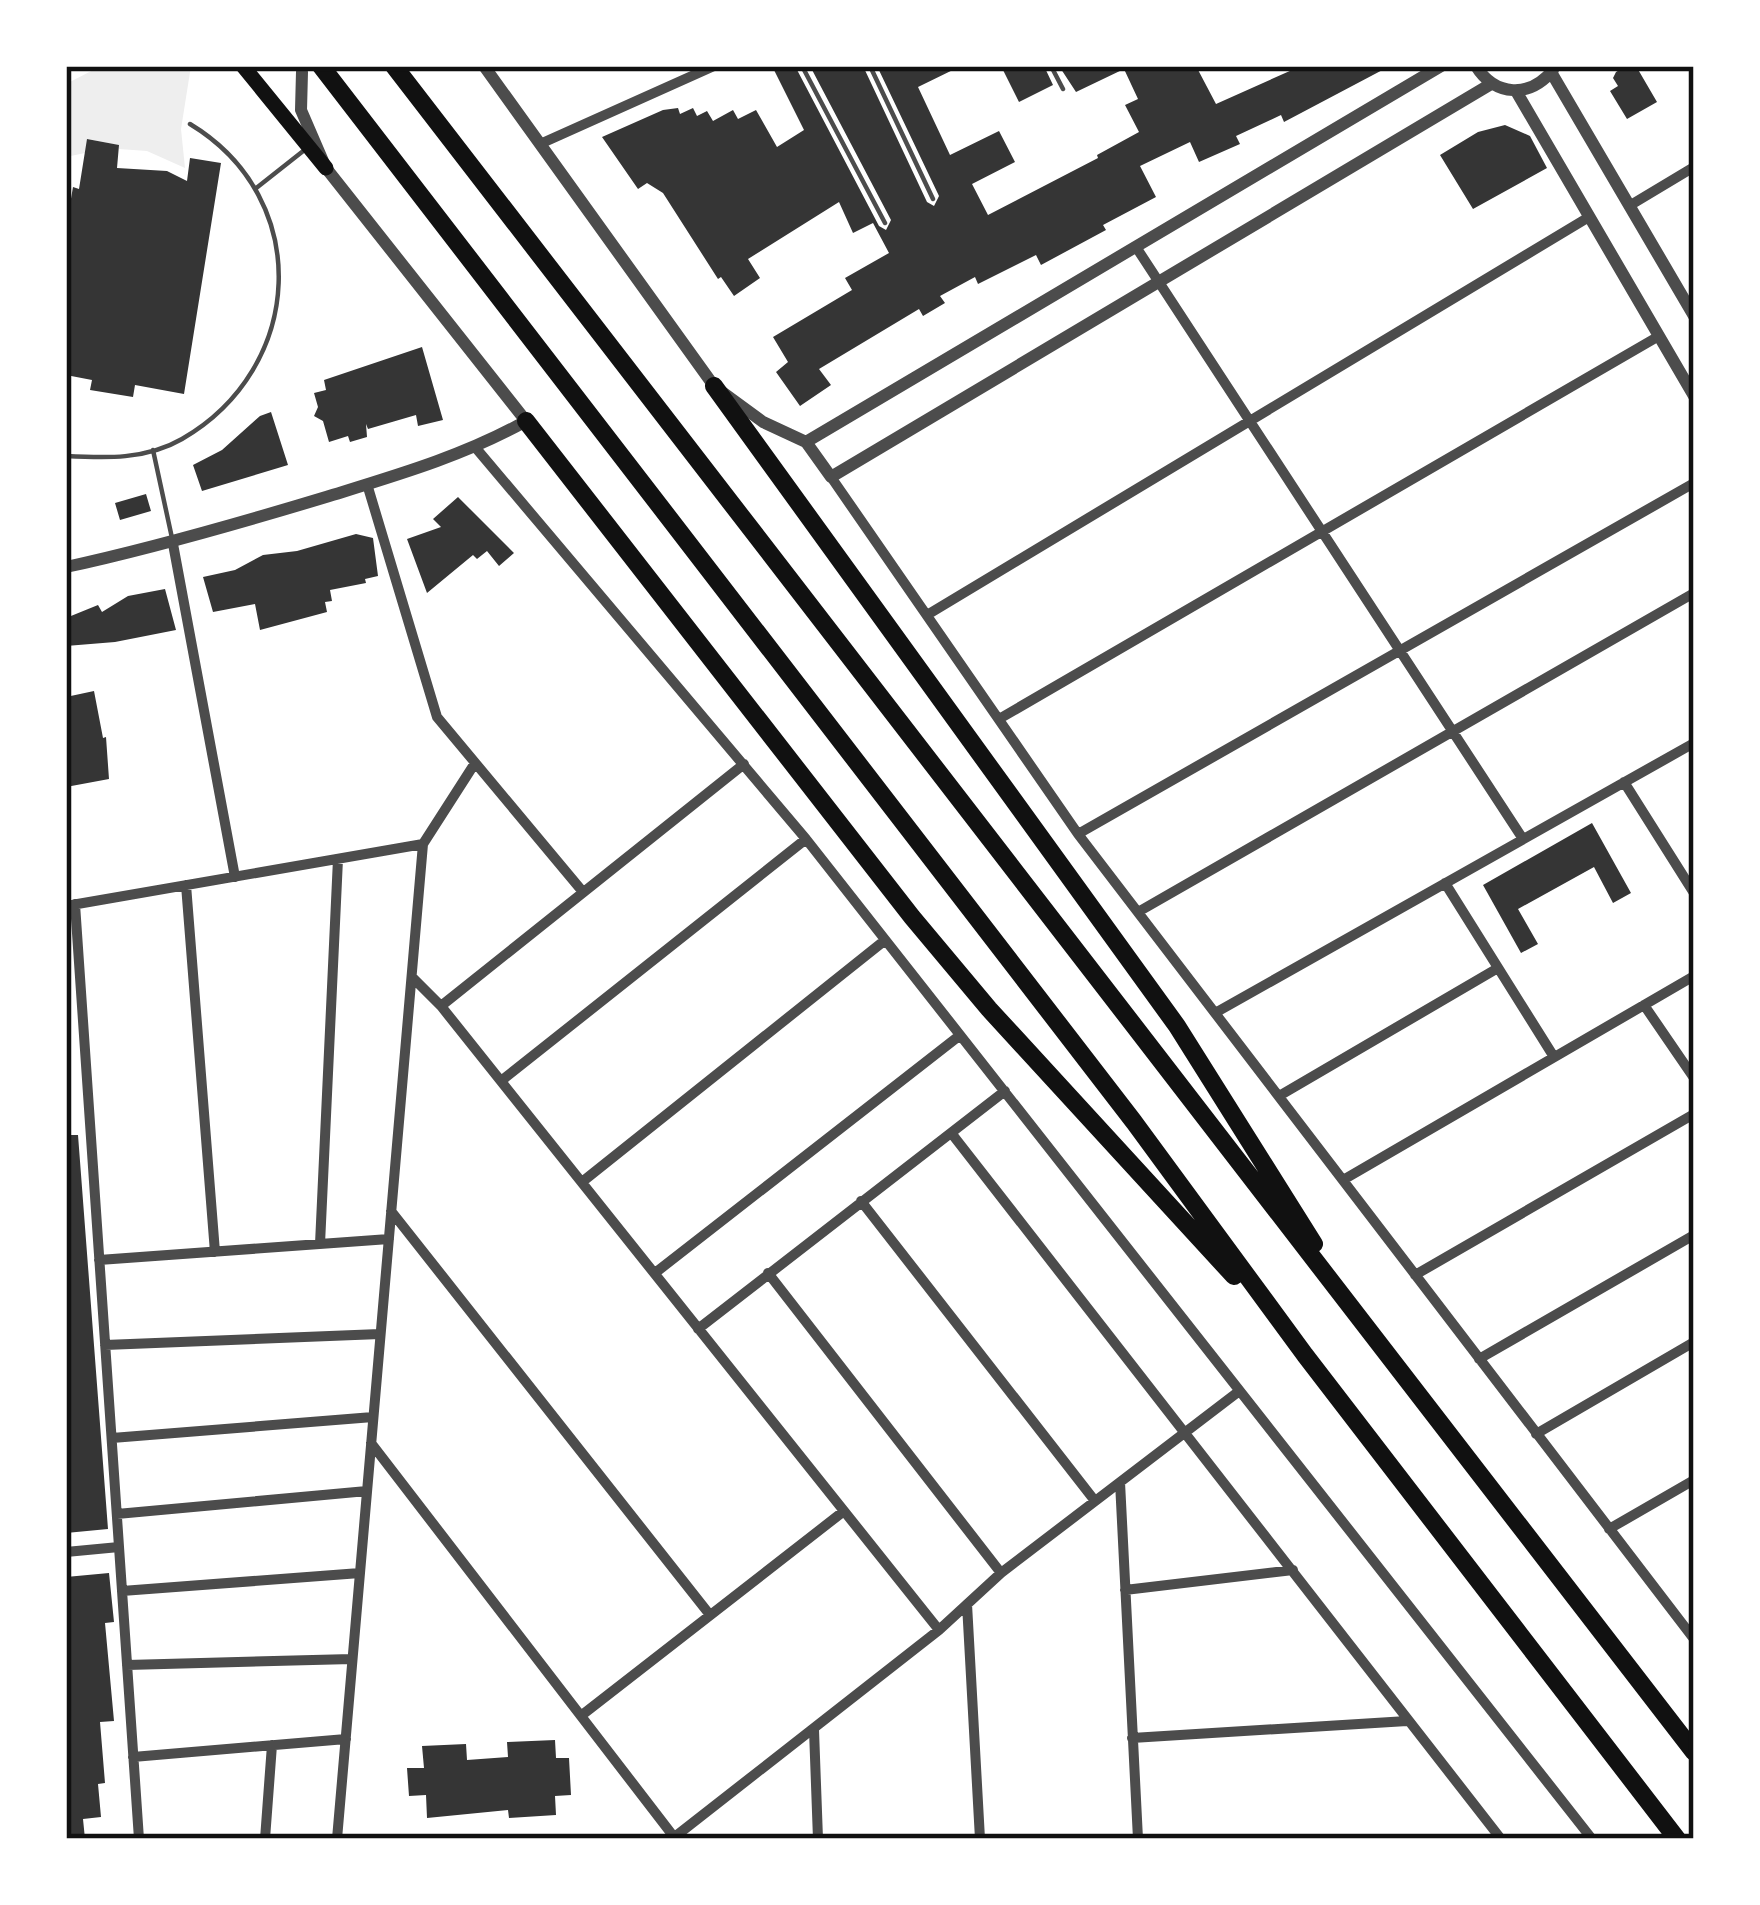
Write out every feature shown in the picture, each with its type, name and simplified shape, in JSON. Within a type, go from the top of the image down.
[{"type":"highway","points":[[394,66],[1694,1752]]},
{"type":"highway","points":[[312,69],[1134,1122],[1305,1354],[1677,1839]]},
{"type":"highway","points":[[714,386],[1178,1027],[1371,1334]]},
{"type":"highway","points":[[526,421],[912,917],[989,1009],[1305,1354]]},
{"type":"main road","points":[[243,66],[326,168]]},
{"type":"street","points":[[484,66],[714,386],[763,422],[806,442],[1078,834],[1609,1529],[1688,1621],[1694,1639]]},
{"type":"street","points":[[540,144],[714,66]]},
{"type":"street","points":[[806,442],[1441,66]]},
{"type":"street","points":[[1476,66],[1491,84],[1516,91],[1536,86],[1553,69],[1694,316]]},
{"type":"street","points":[[66,567],[173,544],[368,484],[475,447],[526,421],[326,168],[301,110],[312,69]]},
{"type":"street","points":[[831,477],[1491,84]]},
{"type":"street","points":[[1516,91],[1694,396]]},
{"type":"street","points":[[1629,206],[1694,167]]},
{"type":"street","points":[[927,615],[1589,217]]},
{"type":"street","points":[[1136,247],[1522,839]]},
{"type":"street","points":[[999,719],[1659,336]]},
{"type":"street","points":[[475,447],[806,839],[1592,1839]]},
{"type":"street","points":[[1078,834],[1694,483]]},
{"type":"street","points":[[368,484],[436,717],[583,892]]},
{"type":"street","points":[[173,544],[235,877]]},
{"type":"street","points":[[1138,913],[1694,593]]},
{"type":"street","points":[[1215,1013],[1694,743]]},
{"type":"street","points":[[337,1839],[423,844],[475,763]]},
{"type":"street","points":[[441,1006],[744,764]]},
{"type":"street","points":[[1624,782],[1694,892]]},
{"type":"street","points":[[501,1081],[806,839]]},
{"type":"street","points":[[139,1839],[100,1260],[70,905],[423,844]]},
{"type":"street","points":[[320,1244],[338,859]]},
{"type":"street","points":[[1681,872],[1694,864]]},
{"type":"street","points":[[1445,883],[1554,1058]]},
{"type":"street","points":[[186,885],[215,1252]]},
{"type":"street","points":[[582,1183],[884,941]]},
{"type":"street","points":[[1279,1096],[1498,968]]},
{"type":"street","points":[[1342,1180],[1694,976]]},
{"type":"street","points":[[412,977],[441,1006],[939,1630]]},
{"type":"street","points":[[1644,1005],[1694,1078]]},
{"type":"street","points":[[655,1273],[959,1036]]},
{"type":"street","points":[[698,1329],[1005,1091]]},
{"type":"street","points":[[1415,1275],[1694,1114]]},
{"type":"street","points":[[952,1134],[1501,1839]]},
{"type":"street","points":[[861,1201],[1095,1501]]},
{"type":"street","points":[[391,1211],[710,1615]]},
{"type":"street","points":[[1479,1359],[1694,1235]]},
{"type":"street","points":[[100,1260],[389,1239]]},
{"type":"street","points":[[768,1273],[1001,1573]]},
{"type":"street","points":[[105,1346],[380,1334]]},
{"type":"street","points":[[1536,1433],[1694,1342]]},
{"type":"street","points":[[371,1443],[673,1838],[939,1630],[1001,1573],[1238,1392]]},
{"type":"street","points":[[112,1438],[373,1417]]},
{"type":"street","points":[[1609,1529],[1694,1480]]},
{"type":"street","points":[[1120,1483],[1138,1839]]},
{"type":"street","points":[[117,1514],[367,1491]]},
{"type":"street","points":[[582,1715],[844,1511]]},
{"type":"street","points":[[66,1552],[119,1547]]},
{"type":"street","points":[[1125,1590],[1293,1570]]},
{"type":"street","points":[[122,1591],[360,1573]]},
{"type":"street","points":[[967,1604],[980,1839]]},
{"type":"street","points":[[127,1665],[352,1659]]},
{"type":"street","points":[[1132,1738],[1407,1720]]},
{"type":"street","points":[[814,1730],[818,1839]]},
{"type":"street","points":[[134,1757],[346,1739]]},
{"type":"street","points":[[266,1839],[272,1745]]},
{"type":"lane","points":[[802,66],[884,224]]},
{"type":"lane","points":[[870,66],[933,199]]},
{"type":"lane","points":[[1051,66],[1063,89]]},
{"type":"lane","points":[[66,456],[120,459],[179,441],[229,405],[264,355],[280,296],[275,235],[237,159],[190,124]]},
{"type":"lane","points":[[255,189],[309,147]]},
{"type":"lane","points":[[153,449],[173,544]]},
{"type":"shaded area","points":[[101,66],[191,66],[181,129],[185,168],[147,151],[119,149],[88,139],[85,153],[66,157],[66,84]]},
{"type":"building","points":[[772,66],[795,66],[879,226],[886,230],[891,220],[810,66],[863,66],[927,202],[934,206],[939,196],[877,66],[961,66],[918,87],[950,155],[999,131],[1015,162],[972,184],[988,215],[1139,132],[1125,105],[1138,99],[1124,69],[1076,92],[1059,66],[1196,66],[1216,104],[1301,66],[1390,66],[1284,122],[1281,115],[1236,136],[1240,144],[1199,162],[1190,142],[1140,166],[1156,197],[1041,265],[1036,255],[978,284],[975,277],[940,296],[945,303],[923,316],[919,309],[819,369],[831,385],[800,406],[776,372],[788,362],[773,337],[852,290],[845,278],[889,253],[873,223],[853,233],[839,202],[748,259],[760,278],[734,296],[663,193],[647,183],[638,189],[602,137],[663,110],[678,108],[680,114],[693,108],[697,116],[707,111],[713,121],[733,110],[738,119],[756,110],[777,147],[804,130]]},
{"type":"building","points":[[1001,66],[1044,66],[1053,85],[1019,102]]},
{"type":"building","points":[[1636,66],[1657,102],[1627,119],[1610,91],[1618,86],[1613,78],[1616,72]]},
{"type":"building","points":[[1505,125],[1530,136],[1547,168],[1473,209],[1440,155],[1478,132]]},
{"type":"building","points":[[87,139],[119,145],[117,168],[167,171],[187,181],[190,158],[221,163],[184,394],[135,385],[133,397],[90,390],[92,380],[66,375],[66,228],[73,187],[79,189]]},
{"type":"building","points":[[422,347],[443,420],[418,426],[416,415],[368,429],[366,424],[367,437],[329,442],[323,421],[314,416],[318,407],[314,393],[326,390],[324,380]]},
{"type":"building","points":[[271,412],[288,465],[202,491],[193,465],[222,450]]},
{"type":"building","points":[[146,494],[151,511],[120,520],[115,503]]},
{"type":"building","points":[[458,497],[514,553],[499,566],[487,551],[477,559],[473,555],[427,593],[407,539],[441,527],[433,519]]},
{"type":"building","points":[[356,534],[373,538],[378,576],[330,590],[327,612],[260,630],[255,604],[213,612],[203,577],[235,570],[263,555]]},
{"type":"building","points":[[165,589],[176,630],[66,646],[66,618],[98,605],[102,612],[128,596]]},
{"type":"building","points":[[94,691],[106,737],[109,779],[66,787],[66,697]]},
{"type":"building","points":[[1592,823],[1631,893],[1613,903],[1594,867],[1518,909],[1538,944],[1521,953],[1483,885]]},
{"type":"building","points":[[66,1135],[78,1135],[108,1529],[66,1533]]},
{"type":"building","points":[[109,1573],[114,1622],[105,1623],[114,1721],[100,1722],[105,1783],[98,1784],[101,1817],[83,1819],[85,1839],[66,1839],[66,1577]]},
{"type":"building","points":[[555,1740],[556,1758],[569,1758],[571,1795],[555,1796],[556,1815],[509,1818],[508,1810],[427,1818],[426,1795],[409,1796],[407,1768],[424,1768],[422,1746],[466,1744],[467,1760],[508,1757],[507,1742]]}]
